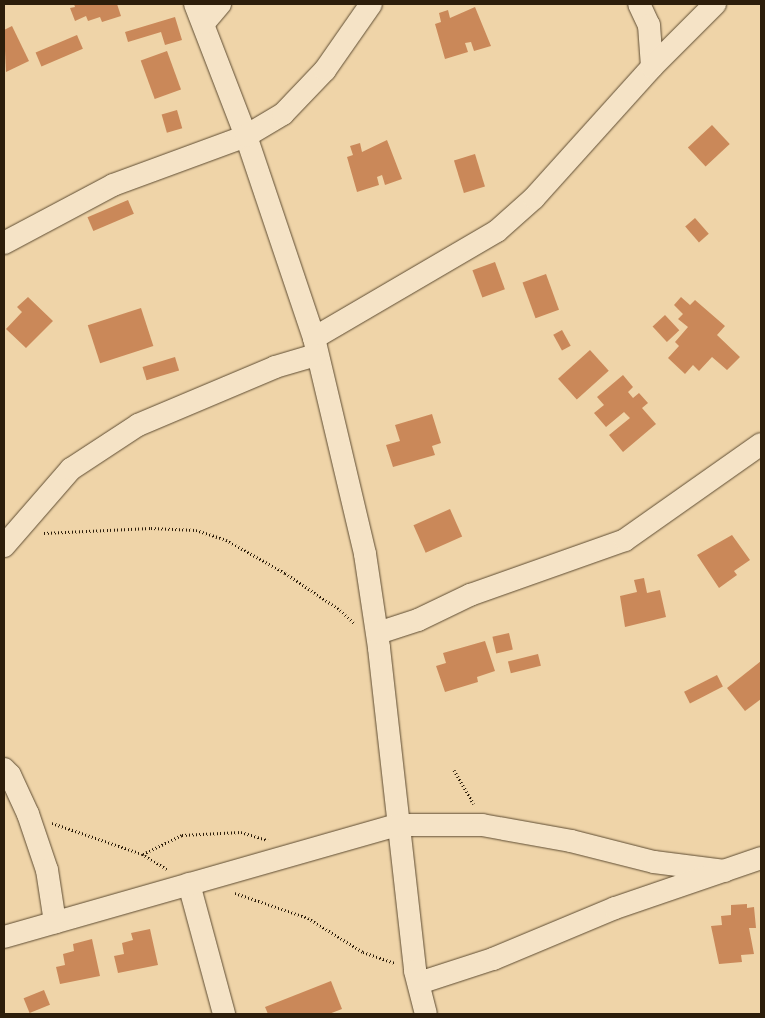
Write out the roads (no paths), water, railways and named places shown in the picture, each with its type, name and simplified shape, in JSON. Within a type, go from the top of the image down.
[{"type":"street","points":[[220,4],[199,13],[246,136],[315,346],[365,554],[378,640],[417,977],[426,1014]]},
{"type":"street","points":[[4,243],[113,185],[246,136],[283,114],[319,76],[371,4]]},
{"type":"street","points":[[639,4],[649,25],[652,66]]},
{"type":"street","points":[[9,540],[71,468],[138,425],[275,367],[315,346],[497,231],[534,198],[652,66],[715,4]]},
{"type":"street","points":[[378,640],[480,592],[625,540],[761,444]]},
{"type":"street","points":[[4,769],[10,775],[28,814],[47,870],[56,922]]},
{"type":"street","points":[[4,937],[398,825],[482,825],[572,841],[654,862],[724,871]]},
{"type":"street","points":[[417,977],[493,959],[616,908],[761,858]]},
{"type":"street","points":[[195,883],[224,1014]]}]
